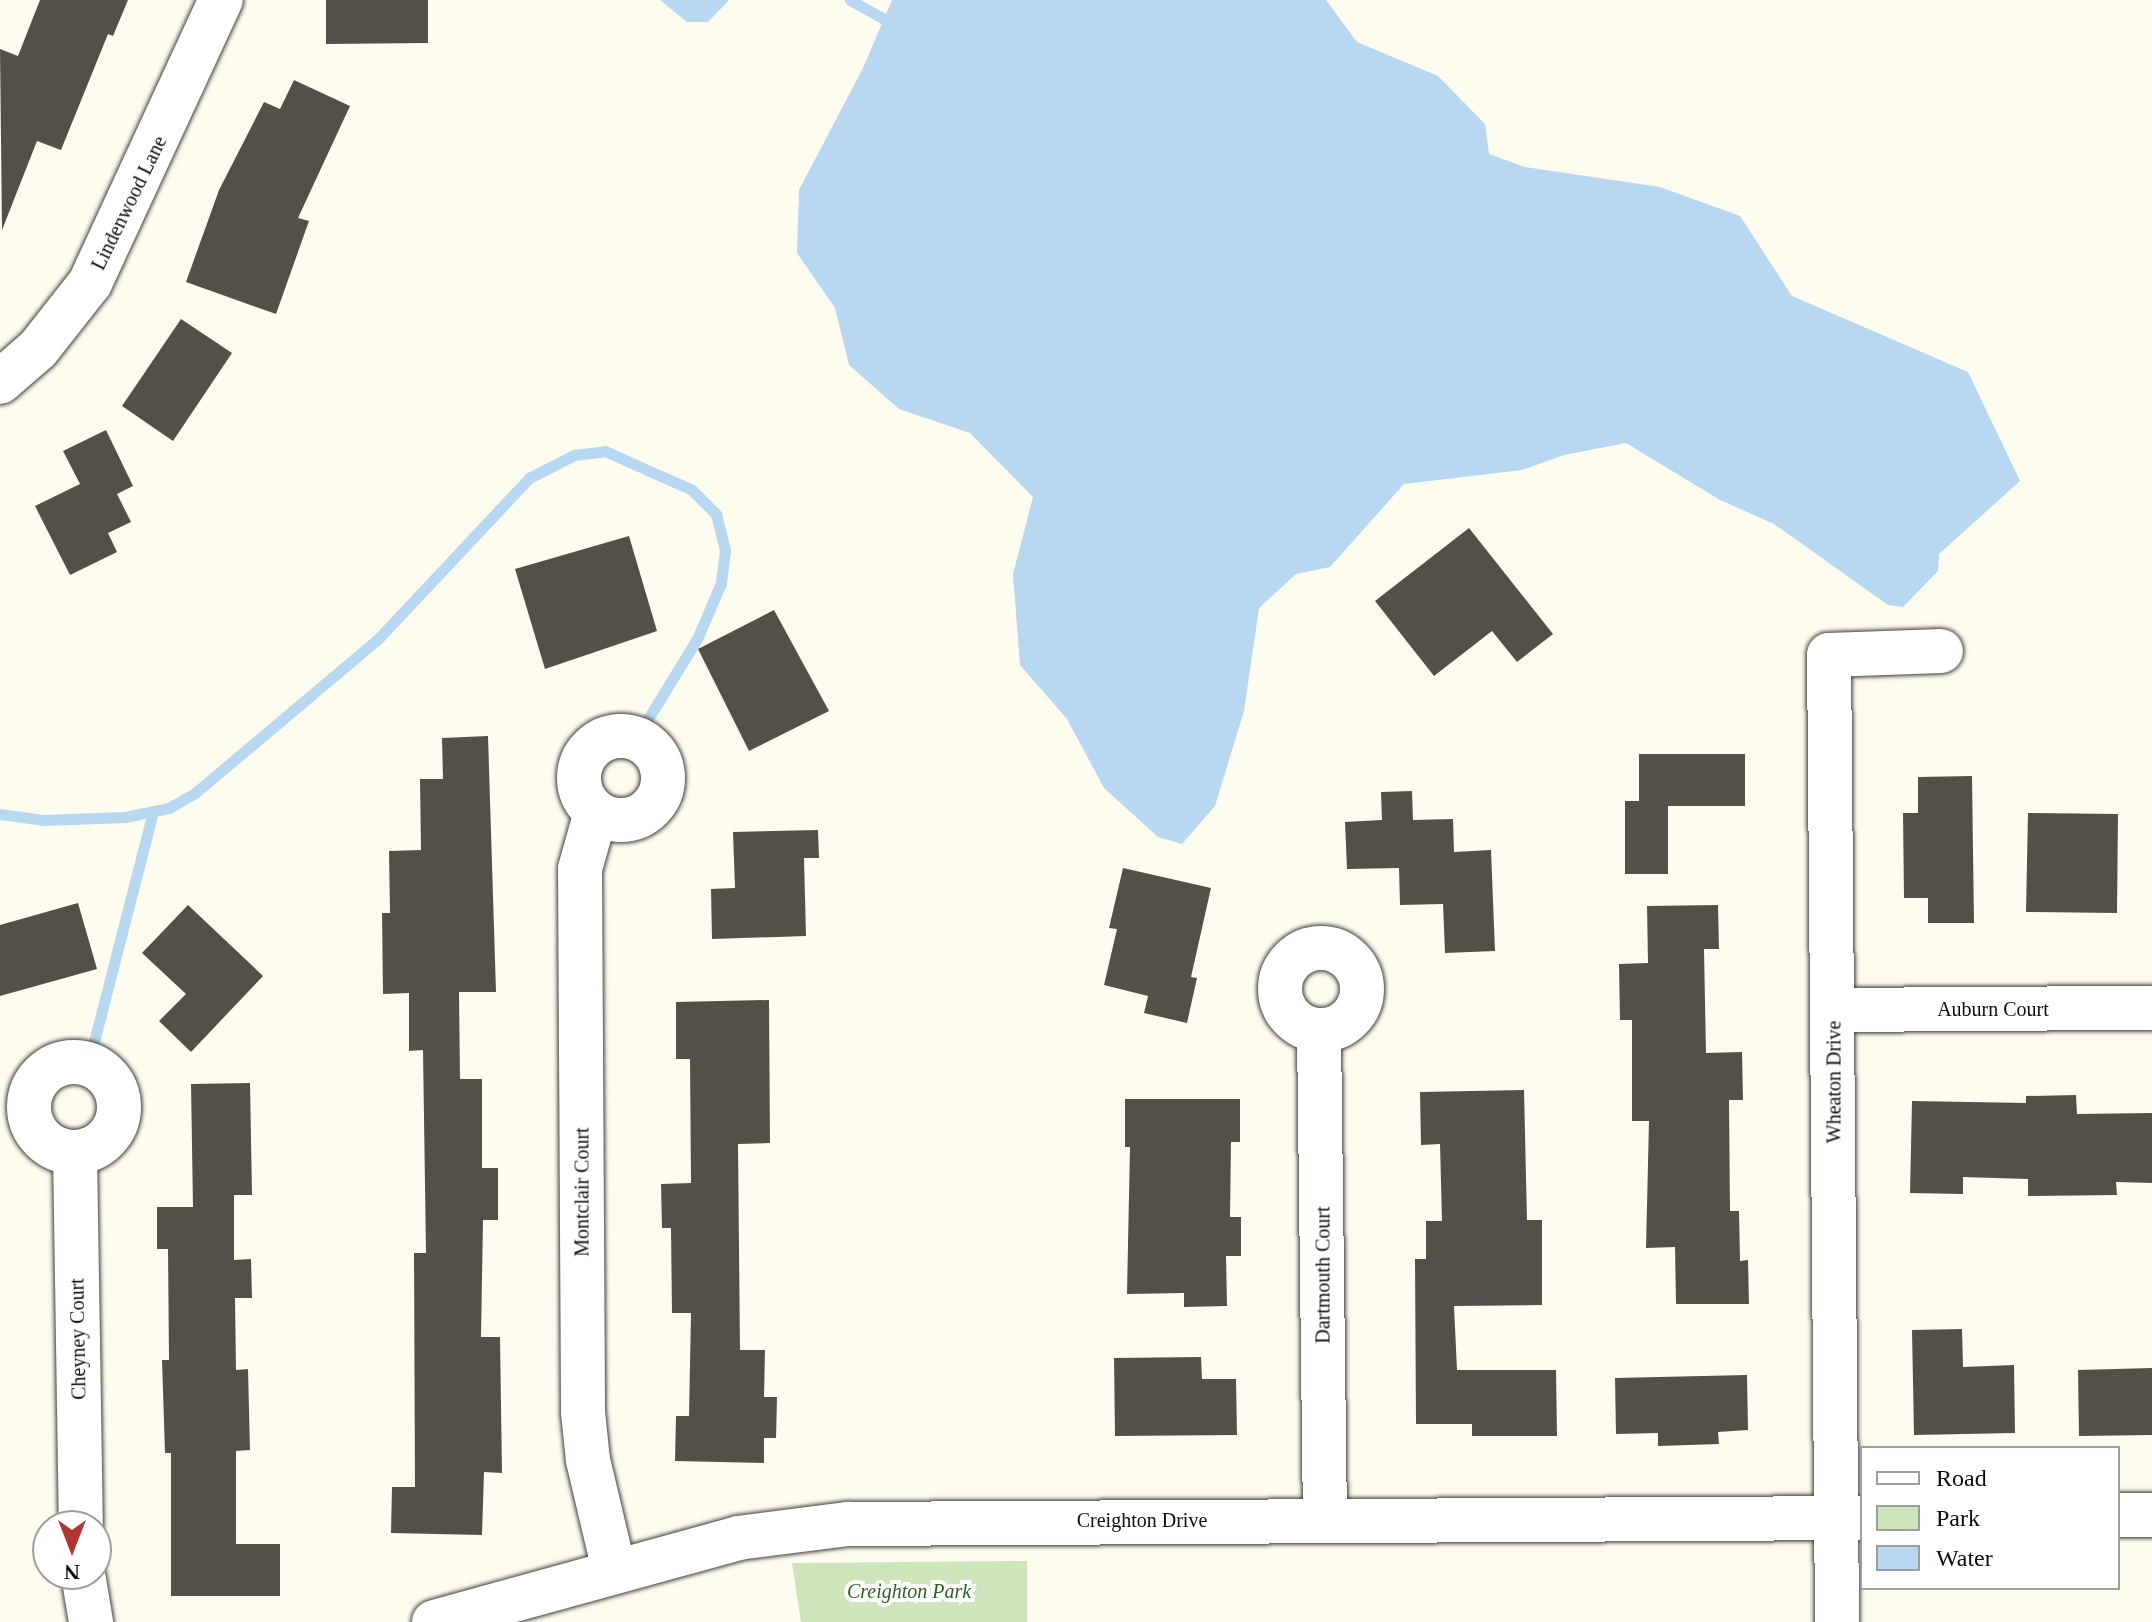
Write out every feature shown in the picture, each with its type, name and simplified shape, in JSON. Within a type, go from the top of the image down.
[{"type":"street","name":"Lindenwood Lane","points":[[0,382],[38,349],[90,283],[221,0]]},
{"type":"street","name":"Wheaton Drive","points":[[1837,1622],[1849,1518],[1834,1010],[1829,655],[1941,651]]},
{"type":"street","name":"Montclair Court","points":[[596,812],[580,869],[583,1412],[588,1460],[614,1570]]},
{"type":"street","name":"Auburn Court","points":[[1834,1010],[2152,1008]]},
{"type":"street","name":"Dartmouth Court","points":[[1319,1030],[1325,1520]]},
{"type":"street","name":"Cheyney Court","points":[[75,1152],[81,1510]]},
{"type":"street","points":[[2120,1515],[2152,1515]]},
{"type":"street","name":"Creighton Drive","points":[[434,1622],[738,1538],[834,1525],[1849,1518]]},
{"type":"street","points":[[86,1590],[91,1622]]},
{"type":"green space","name":"Creighton Park","points":[[1027,1561],[1027,1622],[801,1622],[792,1563]]},
{"type":"water","points":[[660,0],[729,0],[708,22],[687,22]]},
{"type":"water","points":[[892,0],[1326,0],[1357,42],[1438,76],[1485,124],[1489,154],[1525,167],[1660,187],[1740,216],[1792,296],[1968,372],[2020,481],[1939,554],[1938,571],[1903,607],[1888,605],[1774,524],[1720,500],[1626,443],[1564,455],[1522,470],[1404,484],[1330,567],[1296,574],[1259,608],[1244,711],[1215,806],[1182,844],[1158,837],[1104,788],[1067,719],[1020,665],[1013,574],[1033,497],[970,433],[899,409],[849,365],[835,308],[797,253],[799,190],[863,68]]},
{"type":"building","points":[[40,0],[128,0],[113,36],[108,34],[61,150],[37,141],[2,230],[0,49],[18,56]]},
{"type":"building","points":[[326,0],[428,0],[428,43],[326,44]]},
{"type":"building","points":[[294,80],[350,106],[298,218],[309,221],[276,314],[186,282],[219,190],[264,102],[280,109]]},
{"type":"building","points":[[181,319],[232,353],[173,441],[122,406]]},
{"type":"building","points":[[106,430],[133,486],[117,494],[131,522],[108,533],[117,552],[70,575],[35,506],[80,484],[63,451]]},
{"type":"building","points":[[1469,528],[1553,634],[1517,662],[1492,631],[1434,676],[1375,601]]},
{"type":"building","points":[[629,536],[657,631],[545,669],[515,569]]},
{"type":"building","points":[[774,610],[829,711],[749,751],[698,649]]},
{"type":"building","points":[[488,736],[496,992],[459,992],[460,1079],[482,1079],[482,1168],[498,1168],[498,1220],[483,1220],[481,1337],[500,1337],[502,1473],[484,1472],[482,1535],[391,1533],[392,1487],[415,1487],[414,1253],[426,1253],[423,1050],[409,1051],[409,993],[383,994],[382,913],[390,913],[389,851],[421,850],[420,779],[443,779],[442,738]]},
{"type":"building","points":[[1639,754],[1745,754],[1745,806],[1668,806],[1668,874],[1625,874],[1625,801],[1639,801]]},
{"type":"building","points":[[1972,776],[1974,923],[1928,923],[1928,898],[1904,898],[1903,813],[1918,813],[1918,777]]},
{"type":"building","points":[[1412,791],[1413,820],[1453,819],[1454,852],[1491,850],[1495,951],[1445,953],[1443,904],[1400,905],[1399,868],[1347,869],[1345,822],[1382,820],[1381,792]]},
{"type":"building","points":[[2028,813],[2118,814],[2117,913],[2026,912]]},
{"type":"building","points":[[818,830],[819,858],[804,858],[806,936],[712,939],[711,889],[735,888],[733,832]]},
{"type":"building","points":[[1123,868],[1211,888],[1191,977],[1197,978],[1187,1023],[1144,1013],[1148,996],[1104,985],[1117,929],[1109,928]]},
{"type":"building","points":[[78,903],[97,969],[0,996],[0,925]]},
{"type":"building","points":[[188,905],[263,976],[191,1052],[159,1021],[186,994],[142,953]]},
{"type":"building","points":[[1718,905],[1719,949],[1704,949],[1706,1053],[1742,1052],[1743,1100],[1729,1100],[1730,1211],[1739,1211],[1740,1261],[1748,1260],[1749,1304],[1676,1304],[1675,1247],[1646,1248],[1649,1121],[1632,1121],[1632,1020],[1620,1020],[1619,964],[1648,963],[1647,906]]},
{"type":"building","points":[[769,1000],[770,1143],[738,1144],[740,1350],[765,1350],[764,1397],[777,1397],[776,1438],[764,1438],[764,1463],[675,1461],[676,1416],[689,1416],[691,1313],[672,1313],[671,1228],[662,1228],[661,1184],[691,1183],[690,1059],[676,1059],[676,1002]]},
{"type":"building","points":[[250,1083],[252,1195],[234,1195],[234,1260],[251,1259],[252,1298],[235,1298],[236,1370],[248,1369],[250,1450],[236,1451],[236,1544],[280,1544],[280,1596],[171,1596],[171,1453],[165,1453],[162,1360],[169,1360],[168,1249],[157,1249],[157,1207],[193,1207],[191,1084]]},
{"type":"building","points":[[1524,1090],[1527,1220],[1542,1220],[1542,1305],[1454,1306],[1457,1370],[1556,1370],[1557,1436],[1472,1436],[1472,1424],[1416,1424],[1415,1259],[1426,1259],[1426,1221],[1442,1221],[1440,1144],[1421,1145],[1420,1092]]},
{"type":"building","points":[[2076,1095],[2077,1114],[2152,1113],[2152,1183],[2116,1182],[2117,1195],[2028,1196],[2028,1179],[1963,1177],[1963,1194],[1910,1193],[1912,1101],[2026,1103],[2026,1096]]},
{"type":"building","points":[[1125,1099],[1240,1099],[1240,1142],[1231,1142],[1230,1217],[1241,1217],[1241,1256],[1226,1256],[1227,1306],[1184,1307],[1184,1293],[1127,1294],[1130,1147],[1125,1147]]},
{"type":"building","points":[[1962,1329],[1963,1367],[2014,1365],[2015,1433],[1914,1435],[1912,1330]]},
{"type":"building","points":[[1201,1357],[1202,1379],[1236,1379],[1237,1435],[1115,1436],[1114,1358]]},
{"type":"building","points":[[2152,1368],[2152,1435],[2079,1436],[2078,1370]]},
{"type":"building","points":[[1747,1375],[1748,1430],[1718,1432],[1719,1444],[1658,1446],[1658,1433],[1616,1434],[1615,1378]]},
{"type":"waterway","points":[[850,0],[895,25]]},
{"type":"waterway","points":[[0,814],[43,820],[125,817],[169,808],[195,793],[377,640],[529,478],[574,455],[605,451],[692,490],[716,514],[725,550],[721,583],[697,639],[636,738]]},
{"type":"waterway","points":[[88,1065],[153,811]]}]
